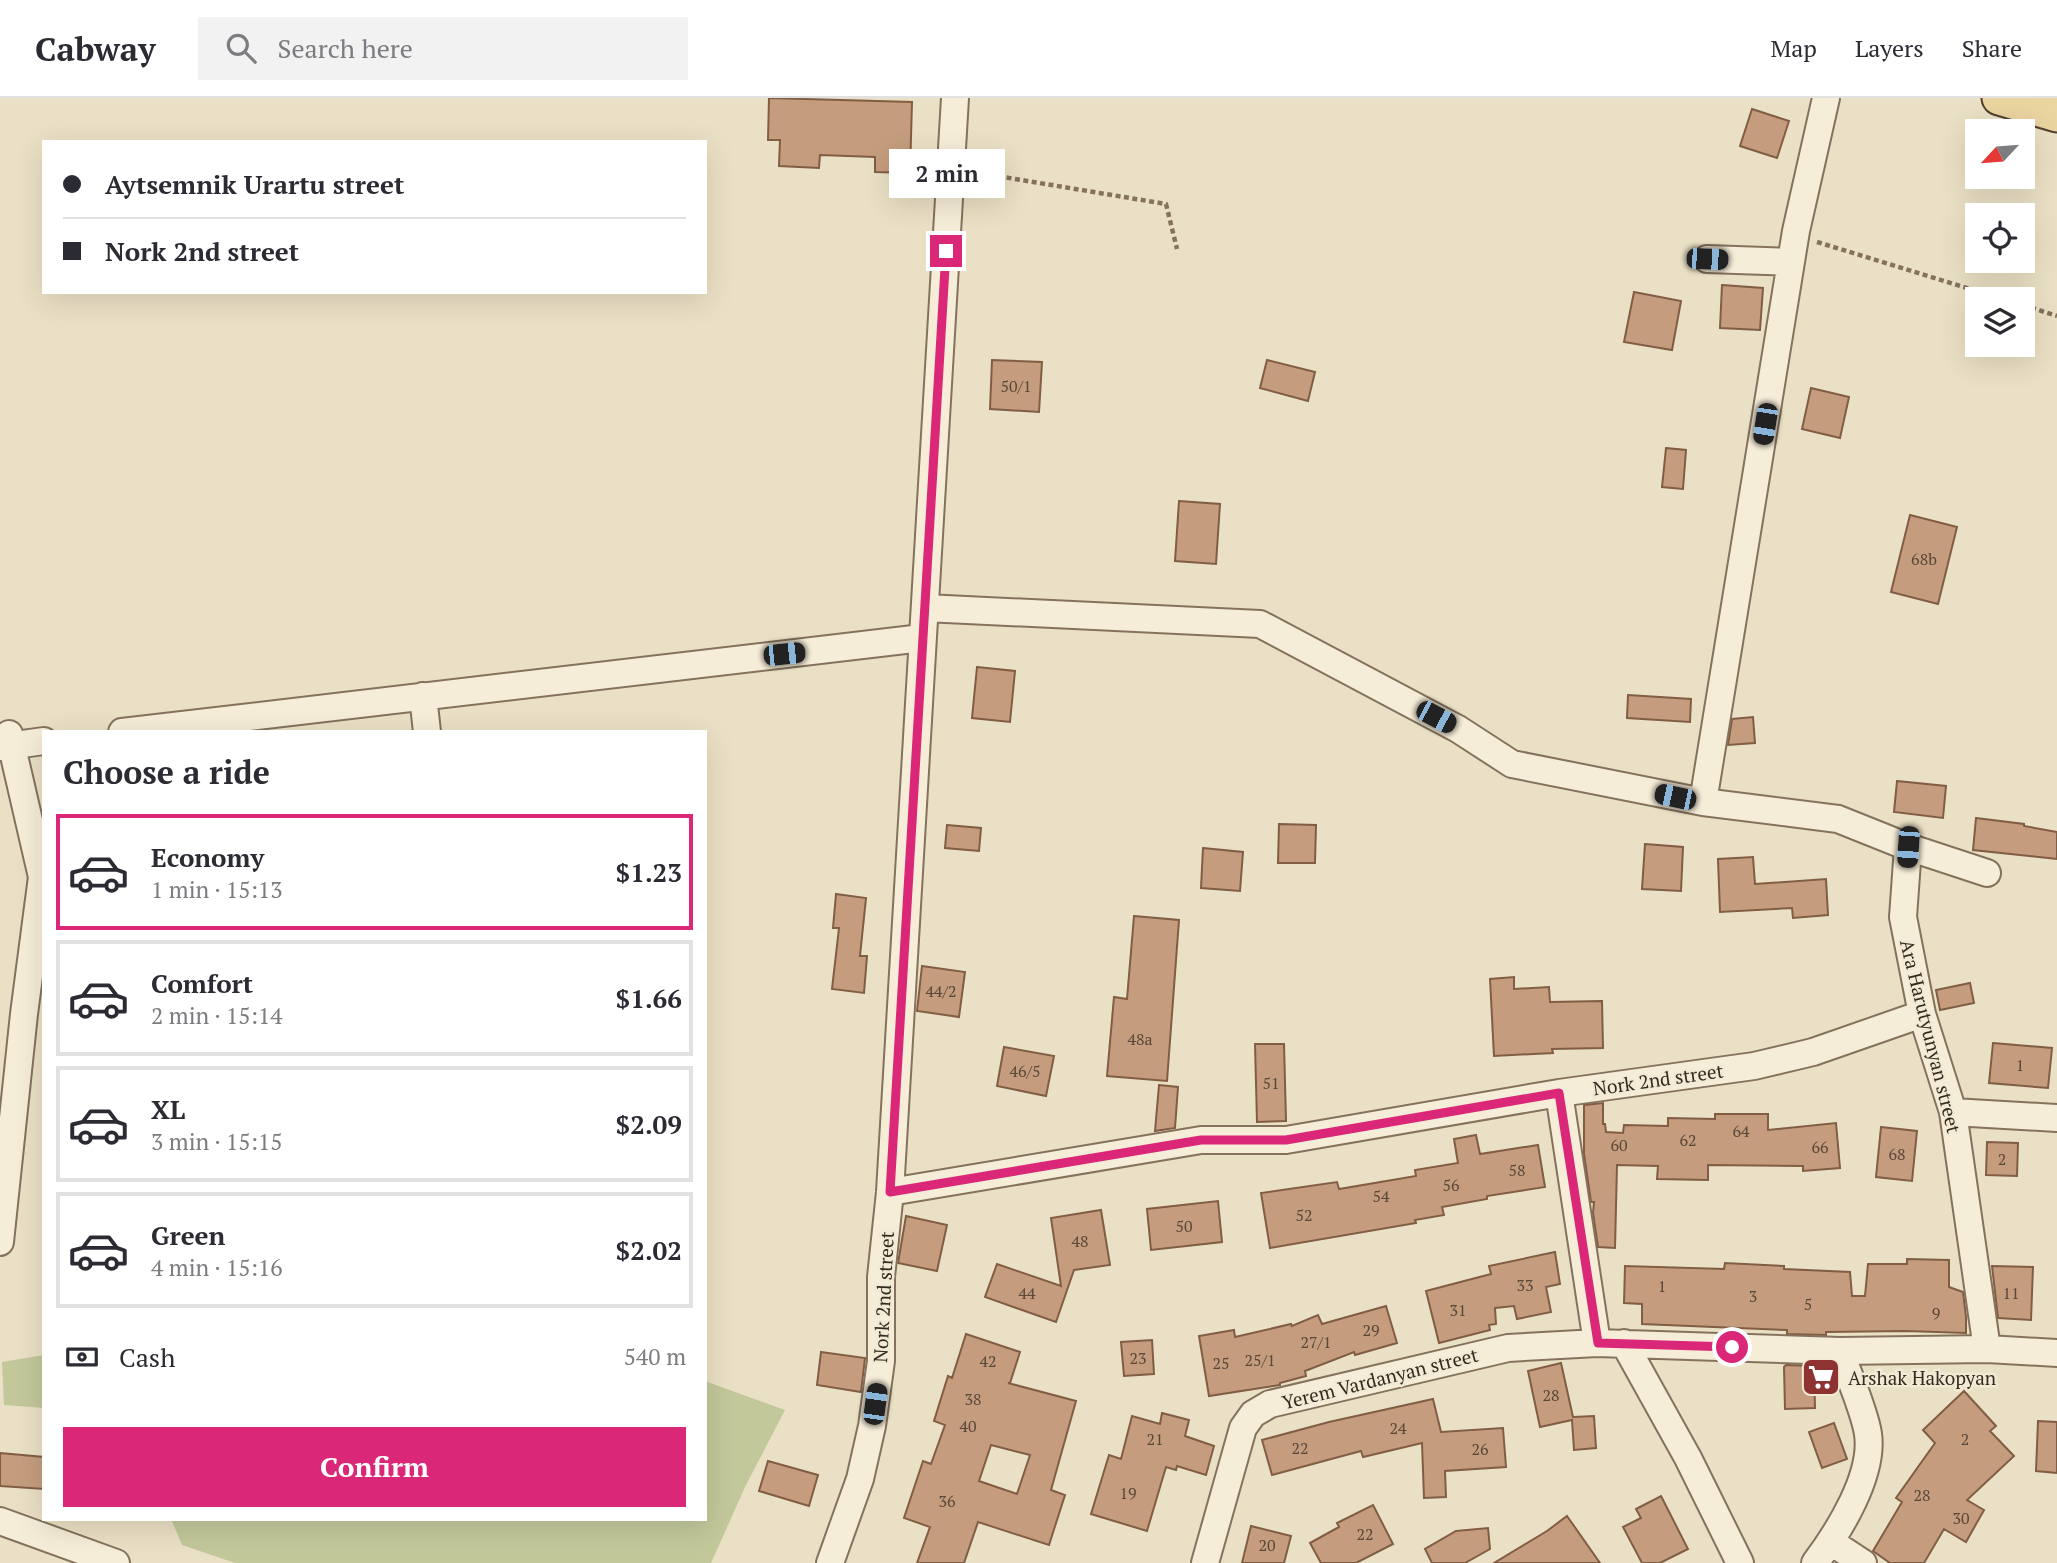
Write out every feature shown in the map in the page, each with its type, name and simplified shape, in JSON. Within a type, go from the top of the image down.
[{"type":"main road","points":[[1999,98],[2057,115]]},
{"type":"street","name":"Nork 2nd street","points":[[830,1563],[860,1479],[872,1426],[881,1360],[881,1277],[890,1192],[955,98]]},
{"type":"street","points":[[1703,802],[1791,262],[1826,98]]},
{"type":"street","points":[[1707,259],[1791,262]]},
{"type":"street","points":[[925,608],[1260,624],[1458,729],[1512,764],[1703,802],[1838,819],[1908,847],[1987,873]]},
{"type":"street","points":[[139,730],[922,638]]},
{"type":"street","points":[[423,696],[428,730]]},
{"type":"street","points":[[0,1242],[24,1014],[42,877],[7,742],[42,741]]},
{"type":"street","name":"Ara Harutyunyan street","points":[[1908,847],[1903,917],[1922,1014],[1953,1112],[1987,1349]]},
{"type":"street","name":"Nork 2nd street","points":[[890,1192],[1201,1140],[1286,1140],[1559,1093],[1754,1066],[1813,1052],[1922,1014]]},
{"type":"street","points":[[1559,1093],[1598,1343]]},
{"type":"street","points":[[1953,1112],[2057,1118]]},
{"type":"street","points":[[1625,1343],[1688,1458],[1740,1563]]},
{"type":"street","name":"Yerem Vardanyan street","points":[[1205,1563],[1244,1428],[1253,1414],[1270,1404],[1508,1348],[1625,1343],[1840,1351],[1987,1349],[2057,1353]]},
{"type":"street","points":[[1815,1563],[1831,1542],[1862,1480],[1869,1457],[1868,1432],[1840,1351]]},
{"type":"street","points":[[0,1521],[116,1563]]},
{"type":"street","points":[[1831,1542],[1863,1563]]},
{"type":"path","points":[[951,168],[1166,204],[1177,249]]},
{"type":"path","points":[[1796,235],[1965,287]]},
{"type":"path","points":[[2035,309],[2057,316]]},
{"type":"green space","points":[[42,1355],[42,1408],[4,1405],[2,1362]]},
{"type":"green space","points":[[707,1382],[785,1410],[746,1485],[711,1563],[235,1563],[182,1545],[172,1521],[707,1521]]},
{"type":"building","points":[[769,98],[912,102],[910,173],[875,172],[875,157],[820,155],[819,168],[779,166],[780,140],[768,140]]},
{"type":"building","points":[[1752,109],[1789,121],[1777,158],[1740,146]]},
{"type":"building","points":[[1722,285],[1763,288],[1760,330],[1720,328]]},
{"type":"building","points":[[1634,292],[1681,301],[1672,350],[1624,342]]},
{"type":"building","points":[[992,360],[1042,362],[1039,412],[990,409]]},
{"type":"building","points":[[1267,360],[1315,372],[1308,401],[1260,388]]},
{"type":"building","points":[[1811,388],[1849,397],[1840,438],[1802,429]]},
{"type":"building","points":[[1666,448],[1686,450],[1683,489],[1662,487]]},
{"type":"building","points":[[1179,501],[1220,504],[1216,564],[1175,561]]},
{"type":"building","points":[[1910,515],[1957,527],[1938,604],[1891,592]]},
{"type":"building","points":[[977,667],[1015,671],[1010,722],[972,718]]},
{"type":"building","points":[[1628,695],[1691,699],[1690,722],[1627,718]]},
{"type":"building","points":[[1753,717],[1755,743],[1728,745],[1732,719]]},
{"type":"building","points":[[1897,781],[1946,786],[1943,818],[1894,812]]},
{"type":"building","points":[[1976,818],[2024,824],[2057,832],[2057,859],[1973,850]]},
{"type":"building","points":[[1279,824],[1316,825],[1315,863],[1278,863]]},
{"type":"building","points":[[947,825],[981,828],[979,851],[945,848]]},
{"type":"building","points":[[1645,844],[1683,847],[1681,891],[1642,889]]},
{"type":"building","points":[[1203,848],[1243,852],[1240,891],[1201,888]]},
{"type":"building","points":[[1753,857],[1755,884],[1826,879],[1828,915],[1793,918],[1792,908],[1720,912],[1718,859]]},
{"type":"building","points":[[836,894],[866,898],[860,956],[867,956],[864,993],[832,989],[839,928],[833,928]]},
{"type":"building","points":[[1134,916],[1179,920],[1167,1081],[1107,1076],[1114,997],[1127,999]]},
{"type":"building","points":[[922,966],[965,972],[959,1017],[917,1011]]},
{"type":"building","points":[[1514,977],[1514,989],[1549,987],[1550,1002],[1602,1001],[1603,1048],[1552,1049],[1553,1053],[1494,1056],[1490,979]]},
{"type":"building","points":[[1970,983],[1974,1003],[1940,1010],[1936,990]]},
{"type":"building","points":[[1993,1043],[2052,1048],[2048,1088],[1989,1083]]},
{"type":"building","points":[[1255,1044],[1284,1044],[1286,1121],[1257,1122]]},
{"type":"building","points":[[1004,1047],[1054,1056],[1046,1096],[997,1086]]},
{"type":"building","points":[[1159,1085],[1178,1087],[1175,1128],[1155,1131]]},
{"type":"building","points":[[1603,1103],[1603,1124],[1606,1132],[1623,1133],[1624,1125],[1668,1126],[1668,1118],[1715,1119],[1715,1114],[1768,1114],[1768,1130],[1836,1123],[1840,1168],[1803,1171],[1803,1166],[1708,1165],[1708,1180],[1657,1179],[1658,1166],[1617,1165],[1615,1248],[1598,1247],[1594,1202],[1591,1202],[1584,1154],[1584,1105]]},
{"type":"building","points":[[1881,1127],[1917,1131],[1912,1181],[1876,1177]]},
{"type":"building","points":[[1476,1135],[1480,1154],[1538,1145],[1545,1187],[1487,1196],[1487,1199],[1442,1207],[1444,1215],[1415,1220],[1416,1223],[1270,1248],[1261,1193],[1337,1182],[1339,1189],[1416,1176],[1415,1170],[1458,1163],[1454,1139]]},
{"type":"building","points":[[1987,1142],[2018,1143],[2017,1176],[1986,1175]]},
{"type":"building","points":[[1218,1201],[1222,1242],[1151,1250],[1147,1209]]},
{"type":"building","points":[[1101,1210],[1110,1265],[1074,1270],[1056,1322],[985,1297],[997,1264],[1061,1286],[1051,1218]]},
{"type":"building","points":[[906,1216],[947,1225],[937,1271],[898,1263]]},
{"type":"building","points":[[1555,1252],[1560,1284],[1546,1287],[1551,1312],[1517,1319],[1514,1306],[1495,1308],[1496,1324],[1489,1325],[1490,1330],[1439,1343],[1426,1291],[1491,1274],[1489,1266]]},
{"type":"building","points":[[1907,1259],[1949,1260],[1949,1287],[1963,1292],[1966,1333],[1906,1331],[1787,1334],[1787,1330],[1642,1324],[1642,1304],[1624,1303],[1625,1266],[1724,1269],[1725,1263],[1850,1272],[1852,1296],[1865,1296],[1868,1264],[1907,1264]]},
{"type":"building","points":[[1992,1266],[2033,1267],[2031,1320],[1998,1318]]},
{"type":"building","points":[[1386,1306],[1397,1343],[1355,1355],[1354,1352],[1305,1371],[1306,1376],[1280,1385],[1209,1396],[1199,1336],[1234,1330],[1235,1337],[1291,1324],[1292,1326],[1318,1315],[1322,1324]]},
{"type":"building","points":[[966,1334],[1020,1352],[1008,1383],[1076,1401],[1051,1490],[1065,1495],[1049,1545],[978,1522],[964,1563],[917,1563],[930,1527],[904,1518],[923,1461],[931,1464],[945,1425],[934,1421],[948,1376],[952,1378]],"holes":[[[991,1445],[1030,1455],[1017,1494],[979,1481]]]},
{"type":"building","points":[[1152,1340],[1154,1374],[1124,1376],[1121,1342]]},
{"type":"building","points":[[821,1352],[865,1358],[861,1392],[817,1385]]},
{"type":"building","points":[[1561,1363],[1573,1417],[1594,1416],[1596,1448],[1574,1450],[1572,1420],[1540,1427],[1528,1371]]},
{"type":"building","points":[[1786,1365],[1814,1366],[1815,1408],[1785,1409]]},
{"type":"building","points":[[1964,1391],[1996,1426],[1990,1431],[2014,1456],[1967,1500],[1984,1510],[1966,1542],[1944,1529],[1924,1563],[1890,1563],[1873,1551],[1902,1502],[1896,1498],[1935,1443],[1923,1430]]},
{"type":"building","points":[[1433,1399],[1441,1432],[1503,1428],[1506,1467],[1445,1471],[1446,1497],[1424,1498],[1422,1443],[1363,1457],[1361,1451],[1272,1475],[1262,1440]]},
{"type":"building","points":[[1162,1413],[1189,1420],[1185,1436],[1214,1446],[1206,1475],[1177,1466],[1176,1470],[1166,1467],[1147,1531],[1091,1514],[1109,1455],[1121,1459],[1132,1416],[1160,1424]]},
{"type":"building","points":[[2038,1421],[2057,1422],[2057,1473],[2036,1471]]},
{"type":"building","points":[[1834,1423],[1847,1459],[1822,1468],[1809,1432]]},
{"type":"building","points":[[0,1453],[42,1457],[42,1489],[0,1486]]},
{"type":"building","points":[[768,1461],[818,1475],[809,1506],[759,1491]]},
{"type":"building","points":[[1661,1496],[1688,1549],[1660,1563],[1642,1563],[1623,1527],[1641,1518],[1636,1509]]},
{"type":"building","points":[[1373,1505],[1393,1544],[1356,1563],[1321,1563],[1310,1543],[1339,1527],[1337,1523]]},
{"type":"building","points":[[1567,1516],[1600,1563],[1494,1563],[1547,1531]]},
{"type":"building","points":[[1251,1526],[1291,1536],[1284,1563],[1242,1563]]},
{"type":"building","points":[[1488,1528],[1490,1549],[1465,1563],[1432,1563],[1425,1549],[1456,1531]]},
{"type":"place","name":"Arshak Hakopyan","points":[[1821,1377]]},
{"type":"route","points":[[946,251],[890,1192],[1201,1140],[1286,1140],[1559,1093],[1598,1343],[1732,1347]]}]
